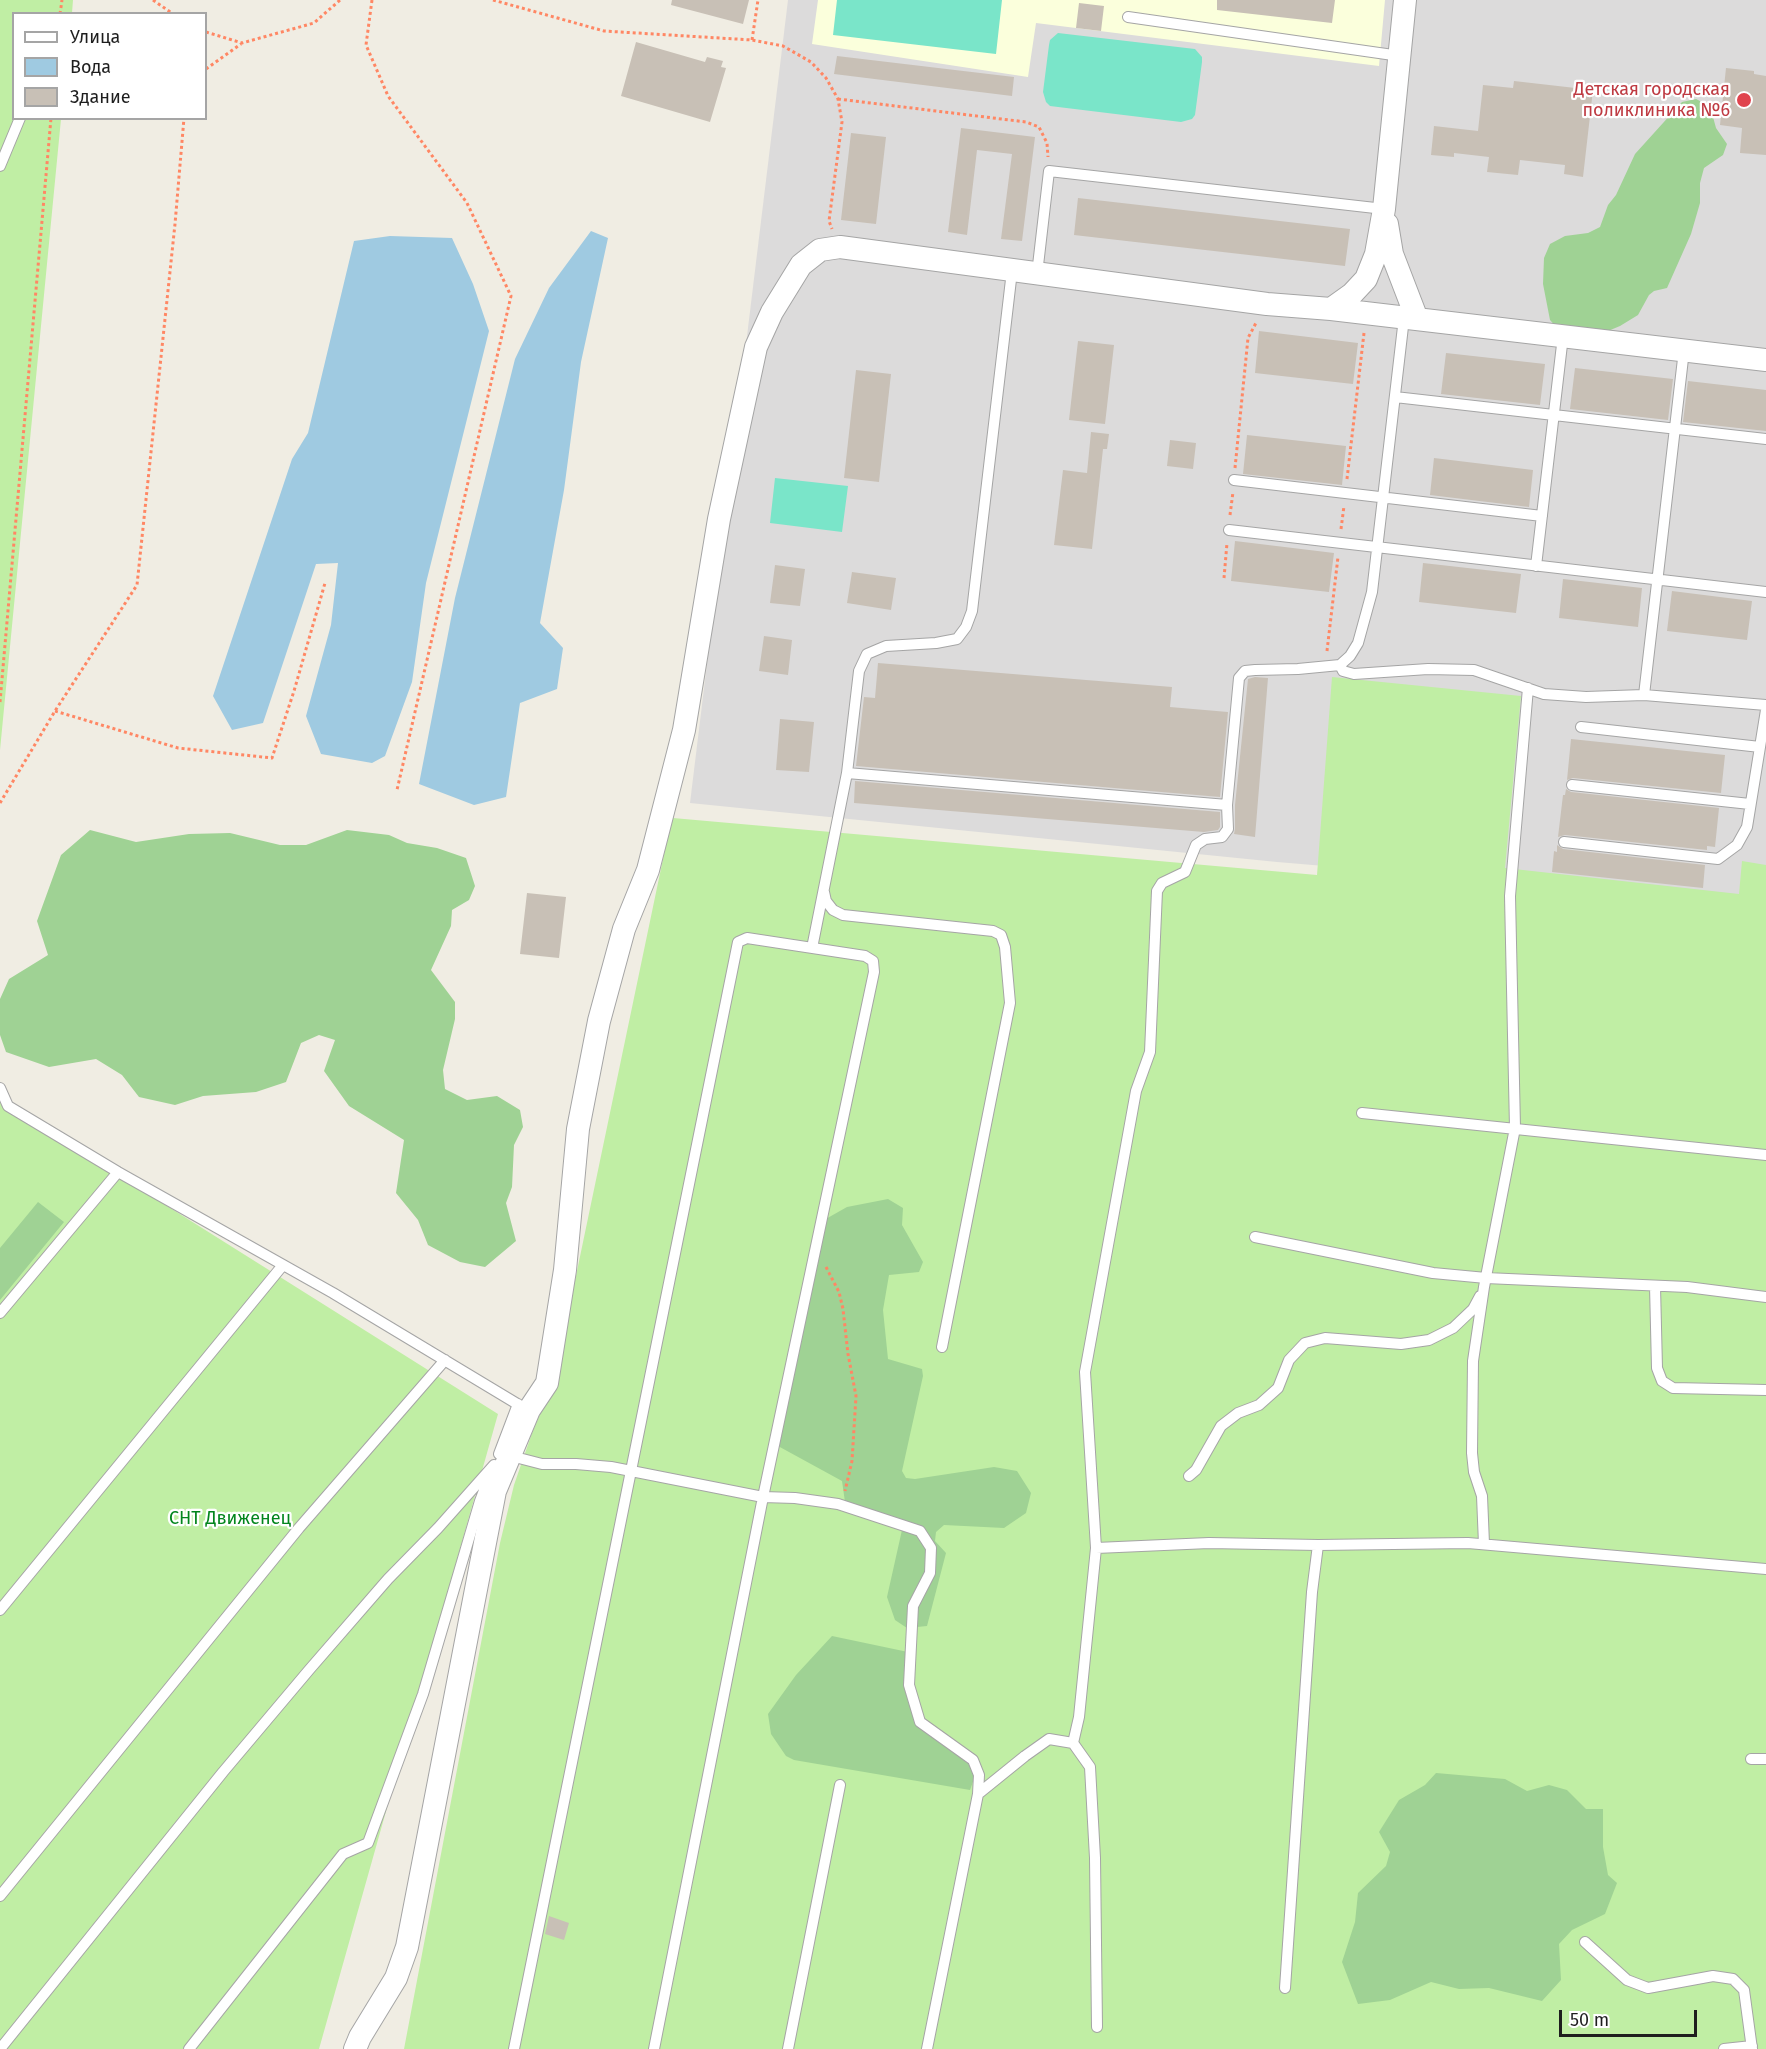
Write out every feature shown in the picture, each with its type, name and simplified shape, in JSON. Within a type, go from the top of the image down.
[{"type":"street","points":[[1331,309],[1352,294],[1366,279],[1376,254],[1384,209],[1405,0]]},
{"type":"street","points":[[1384,209],[1392,254],[1411,318]]},
{"type":"street","points":[[355,2049],[396,1978],[407,1947],[495,1491],[503,1461],[524,1407],[547,1383],[566,1270],[578,1129],[599,1021],[624,929],[648,870],[684,730],[719,519],[756,347],[772,312],[801,265],[820,250],[840,247],[1267,304],[1331,309],[1766,360]]},
{"type":"lane","points":[[1128,17],[1400,56]]},
{"type":"lane","points":[[0,166],[19,120]]},
{"type":"lane","points":[[1037,274],[1049,171],[1384,209]]},
{"type":"lane","points":[[812,948],[847,773],[859,671],[867,654],[886,646],[936,643],[957,639],[966,627],[972,611],[1012,271]]},
{"type":"lane","points":[[1073,1743],[1079,1717],[1096,1548],[1085,1372],[1136,1091],[1150,1052],[1157,891],[1162,883],[1185,872],[1197,844],[1205,839],[1222,837],[1228,829],[1227,804],[1239,678],[1245,671],[1340,665],[1358,644],[1372,592],[1395,397],[1411,318]]},
{"type":"lane","points":[[1536,566],[1563,336]]},
{"type":"lane","points":[[1644,694],[1684,350]]},
{"type":"lane","points":[[1395,397],[1766,439]]},
{"type":"lane","points":[[1234,480],[1542,516]]},
{"type":"lane","points":[[1229,531],[1766,592]]},
{"type":"lane","points":[[1340,665],[1343,671],[1354,675],[1428,669],[1474,670],[1544,693],[1586,697],[1644,694],[1766,705]]},
{"type":"lane","points":[[1484,1544],[1482,1496],[1474,1472],[1472,1453],[1473,1361],[1485,1283],[1515,1128],[1510,896],[1528,688]]},
{"type":"lane","points":[[1564,842],[1718,859],[1737,845],[1747,827],[1766,710]]},
{"type":"lane","points":[[1581,727],[1760,747]]},
{"type":"lane","points":[[847,773],[1227,804]]},
{"type":"lane","points":[[1572,785],[1750,804]]},
{"type":"lane","points":[[824,891],[826,901],[843,915],[993,931],[1000,935],[1005,947],[1010,1003],[942,1347]]},
{"type":"lane","points":[[514,2049],[738,942],[747,938],[865,956],[873,961],[874,972],[763,1497],[654,2049]]},
{"type":"lane","points":[[0,1088],[4,1108],[283,1265],[524,1407]]},
{"type":"lane","points":[[1362,1113],[1766,1155]]},
{"type":"lane","points":[[0,1313],[118,1172]]},
{"type":"lane","points":[[1255,1237],[1485,1283],[1687,1287],[1766,1297]]},
{"type":"lane","points":[[0,1610],[283,1265]]},
{"type":"lane","points":[[1189,1476],[1196,1470],[1221,1426],[1238,1413],[1259,1405],[1278,1388],[1289,1360],[1305,1343],[1325,1338],[1401,1344],[1429,1340],[1453,1328],[1473,1309],[1485,1283]]},
{"type":"lane","points":[[1655,1286],[1657,1368],[1662,1381],[1672,1388],[1766,1390]]},
{"type":"lane","points":[[0,1896],[299,1528],[445,1360]]},
{"type":"lane","points":[[503,1461],[576,1464],[630,1471],[763,1497],[838,1504],[920,1531],[931,1548],[930,1574],[913,1606],[909,1685],[920,1722],[973,1760],[979,1775],[978,1794],[927,2049]]},
{"type":"lane","points":[[0,2049],[223,1772],[309,1670],[388,1579],[503,1461]]},
{"type":"lane","points":[[189,2049],[343,1854],[368,1843],[423,1694],[480,1501],[503,1461]]},
{"type":"lane","points":[[1096,1548],[1209,1543],[1318,1545],[1468,1543],[1766,1569]]},
{"type":"lane","points":[[1285,1988],[1312,1592],[1318,1545]]},
{"type":"lane","points":[[978,1794],[1049,1739],[1073,1743],[1090,1767],[1095,1858],[1097,2027]]},
{"type":"lane","points":[[1751,1759],[1766,1759]]},
{"type":"lane","points":[[788,2049],[840,1785]]},
{"type":"lane","points":[[1585,1942],[1627,1980],[1648,1988],[1713,1976],[1733,1978],[1744,1990],[1752,2047],[1724,2049]]},
{"type":"path","points":[[153,0],[170,12]]},
{"type":"path","points":[[207,68],[242,43],[314,23],[340,0]]},
{"type":"path","points":[[372,0],[366,45],[388,96],[467,203],[511,296],[398,790]]},
{"type":"path","points":[[493,0],[604,31],[752,40],[783,46],[811,62],[826,78],[838,99],[842,122],[829,221],[840,247]]},
{"type":"path","points":[[752,40],[758,0]]},
{"type":"path","points":[[207,32],[242,43]]},
{"type":"path","points":[[838,99],[1026,122],[1039,127],[1047,143],[1049,171]]},
{"type":"path","points":[[0,702],[51,120]]},
{"type":"path","points":[[0,803],[55,711],[137,585],[184,120]]},
{"type":"path","points":[[1224,578],[1248,338],[1267,304]]},
{"type":"path","points":[[55,711],[178,748],[272,758],[325,583]]},
{"type":"path","points":[[826,1266],[839,1292],[843,1308],[856,1396],[852,1461],[847,1488],[841,1496],[827,1503]]},
{"type":"shaded area","points":[[788,0],[1766,0],[1766,903],[1277,862],[690,803]]},
{"type":"shaded area","points":[[818,0],[1385,0],[1379,66],[1036,23],[1028,77],[812,44]]},
{"type":"green space","points":[[0,0],[73,0],[72,12],[12,12],[12,120],[61,120],[0,750]]},
{"type":"green space","points":[[837,0],[1002,0],[996,54],[833,35]]},
{"type":"green space","points":[[1058,33],[1195,49],[1202,57],[1202,62],[1195,115],[1192,119],[1181,122],[1050,106],[1043,92],[1050,40]]},
{"type":"green space","points":[[1696,99],[1710,106],[1716,128],[1727,144],[1723,155],[1704,168],[1700,183],[1700,203],[1691,234],[1667,288],[1654,291],[1649,295],[1638,315],[1608,331],[1559,330],[1550,320],[1543,284],[1544,258],[1550,244],[1565,236],[1588,233],[1600,227],[1608,205],[1616,195],[1635,154],[1682,102]]},
{"type":"green space","points":[[775,478],[848,486],[842,532],[770,523]]},
{"type":"green space","points":[[1332,677],[1521,696],[1505,868],[1739,894],[1742,861],[1766,865],[1766,2049],[404,2049],[500,1543],[514,1485],[532,1433],[554,1381],[673,818],[1317,875]]},
{"type":"green space","points":[[90,830],[136,842],[189,834],[230,833],[280,845],[306,845],[347,830],[389,835],[407,843],[437,848],[466,858],[475,886],[469,900],[452,910],[451,926],[431,970],[455,1002],[455,1019],[443,1070],[445,1089],[467,1100],[497,1096],[520,1110],[523,1127],[514,1145],[512,1187],[506,1203],[516,1241],[485,1267],[460,1262],[428,1245],[418,1220],[396,1193],[404,1140],[349,1106],[324,1071],[335,1040],[319,1035],[301,1043],[286,1082],[256,1092],[203,1096],[175,1105],[139,1097],[122,1075],[96,1059],[49,1067],[6,1052],[0,1035],[0,999],[9,979],[48,955],[37,921],[61,855]]},
{"type":"green space","name":"СНТ Движенец","points":[[0,1088],[8,1106],[498,1414],[319,2049],[0,2049]]},
{"type":"green space","points":[[888,1199],[903,1208],[902,1225],[923,1262],[919,1272],[889,1275],[883,1310],[888,1359],[922,1369],[923,1376],[902,1471],[906,1478],[915,1479],[994,1467],[1017,1471],[1031,1493],[1026,1513],[1004,1528],[944,1525],[936,1532],[935,1541],[946,1553],[927,1626],[907,1628],[895,1620],[887,1597],[904,1521],[845,1502],[842,1481],[778,1446],[824,1220],[847,1207]]},
{"type":"green space","points":[[38,1202],[64,1222],[0,1300],[0,1248]]},
{"type":"green space","points":[[832,1636],[908,1652],[905,1684],[916,1726],[967,1758],[975,1776],[970,1790],[794,1760],[786,1756],[771,1734],[768,1714],[796,1675]]},
{"type":"green space","points":[[1436,1773],[1505,1779],[1527,1791],[1549,1785],[1567,1790],[1586,1809],[1603,1809],[1603,1847],[1608,1875],[1617,1883],[1605,1914],[1572,1930],[1559,1944],[1561,1980],[1542,2001],[1489,1988],[1459,1989],[1431,1982],[1390,2000],[1358,2004],[1342,1962],[1355,1922],[1358,1893],[1386,1866],[1390,1852],[1379,1832],[1399,1800],[1425,1785]]},
{"type":"water","points":[[591,231],[608,238],[581,362],[564,490],[540,623],[563,648],[557,689],[520,703],[506,797],[474,805],[419,784],[455,598],[515,359],[549,288]]},
{"type":"water","points":[[390,236],[452,238],[473,284],[489,331],[426,583],[412,682],[385,756],[372,763],[321,754],[306,716],[331,625],[338,563],[316,564],[263,723],[232,730],[213,696],[292,459],[308,433],[354,241]]},
{"type":"building","points":[[672,0],[749,0],[743,24],[671,5]]},
{"type":"building","points":[[1217,0],[1335,0],[1332,23],[1217,10]]},
{"type":"building","points":[[1079,3],[1104,6],[1101,31],[1076,28]]},
{"type":"building","points":[[636,42],[705,62],[707,57],[723,61],[721,67],[726,68],[710,122],[621,96]]},
{"type":"building","points":[[837,56],[1014,77],[1012,96],[834,74]]},
{"type":"building","name":"Детская городская поликлиника №6","points":[[1726,68],[1754,71],[1754,74],[1766,76],[1766,155],[1740,153],[1742,128],[1720,125]]},
{"type":"building","points":[[1514,81],[1593,90],[1583,177],[1564,174],[1565,165],[1520,160],[1518,175],[1487,172],[1489,157],[1454,153],[1454,157],[1431,155],[1434,126],[1478,131],[1483,85],[1513,88]]},
{"type":"building","points":[[961,128],[1035,137],[1022,241],[1001,239],[1012,154],[977,150],[967,235],[948,232]]},
{"type":"building","points":[[851,133],[886,137],[876,224],[841,220]]},
{"type":"building","points":[[1078,198],[1350,229],[1345,266],[1074,235]]},
{"type":"building","points":[[1259,331],[1358,343],[1353,384],[1255,373]]},
{"type":"building","points":[[1078,341],[1114,345],[1105,424],[1069,420]]},
{"type":"building","points":[[1446,353],[1545,364],[1540,405],[1441,394]]},
{"type":"building","points":[[1575,368],[1673,379],[1668,420],[1570,409]]},
{"type":"building","points":[[856,370],[891,374],[879,482],[844,478]]},
{"type":"building","points":[[1688,381],[1766,390],[1766,431],[1683,422]]},
{"type":"building","points":[[1091,432],[1109,434],[1107,449],[1103,449],[1092,549],[1054,545],[1063,470],[1087,473]]},
{"type":"building","points":[[1247,435],[1346,446],[1342,485],[1243,474]]},
{"type":"building","points":[[1170,440],[1196,443],[1193,469],[1167,466]]},
{"type":"building","points":[[1434,458],[1533,470],[1529,507],[1430,495]]},
{"type":"building","points":[[1235,541],[1334,553],[1329,592],[1231,581]]},
{"type":"building","points":[[1423,563],[1521,574],[1516,613],[1419,602]]},
{"type":"building","points":[[775,565],[805,569],[800,606],[770,603]]},
{"type":"building","points":[[852,572],[896,578],[891,610],[847,603]]},
{"type":"building","points":[[1563,579],[1642,588],[1638,627],[1559,618]]},
{"type":"building","points":[[1672,591],[1752,601],[1747,640],[1667,631]]},
{"type":"building","points":[[764,636],[792,640],[788,675],[759,671]]},
{"type":"building","points":[[878,663],[1172,687],[1170,707],[1228,712],[1220,797],[856,766],[864,697],[875,698]]},
{"type":"building","points":[[1268,678],[1255,837],[1234,834],[1248,679]]},
{"type":"building","points":[[780,719],[814,722],[809,772],[776,770]]},
{"type":"building","points":[[1571,739],[1725,755],[1721,793],[1573,778],[1567,780]]},
{"type":"building","points":[[855,781],[1220,812],[1220,827],[1218,830],[1204,832],[854,803]]},
{"type":"building","points":[[1566,789],[1571,792],[1719,808],[1715,847],[1707,846],[1707,850],[1565,835],[1558,837],[1563,795]]},
{"type":"building","points":[[1557,845],[1563,849],[1705,865],[1703,888],[1552,872],[1554,851],[1557,852]]},
{"type":"building","points":[[527,893],[566,897],[559,958],[520,954]]},
{"type":"building","points":[[549,1916],[569,1923],[564,1940],[545,1934]]},
{"type":"place","name":"Детская городская поликлиника №6","points":[[1744,100]]}]
